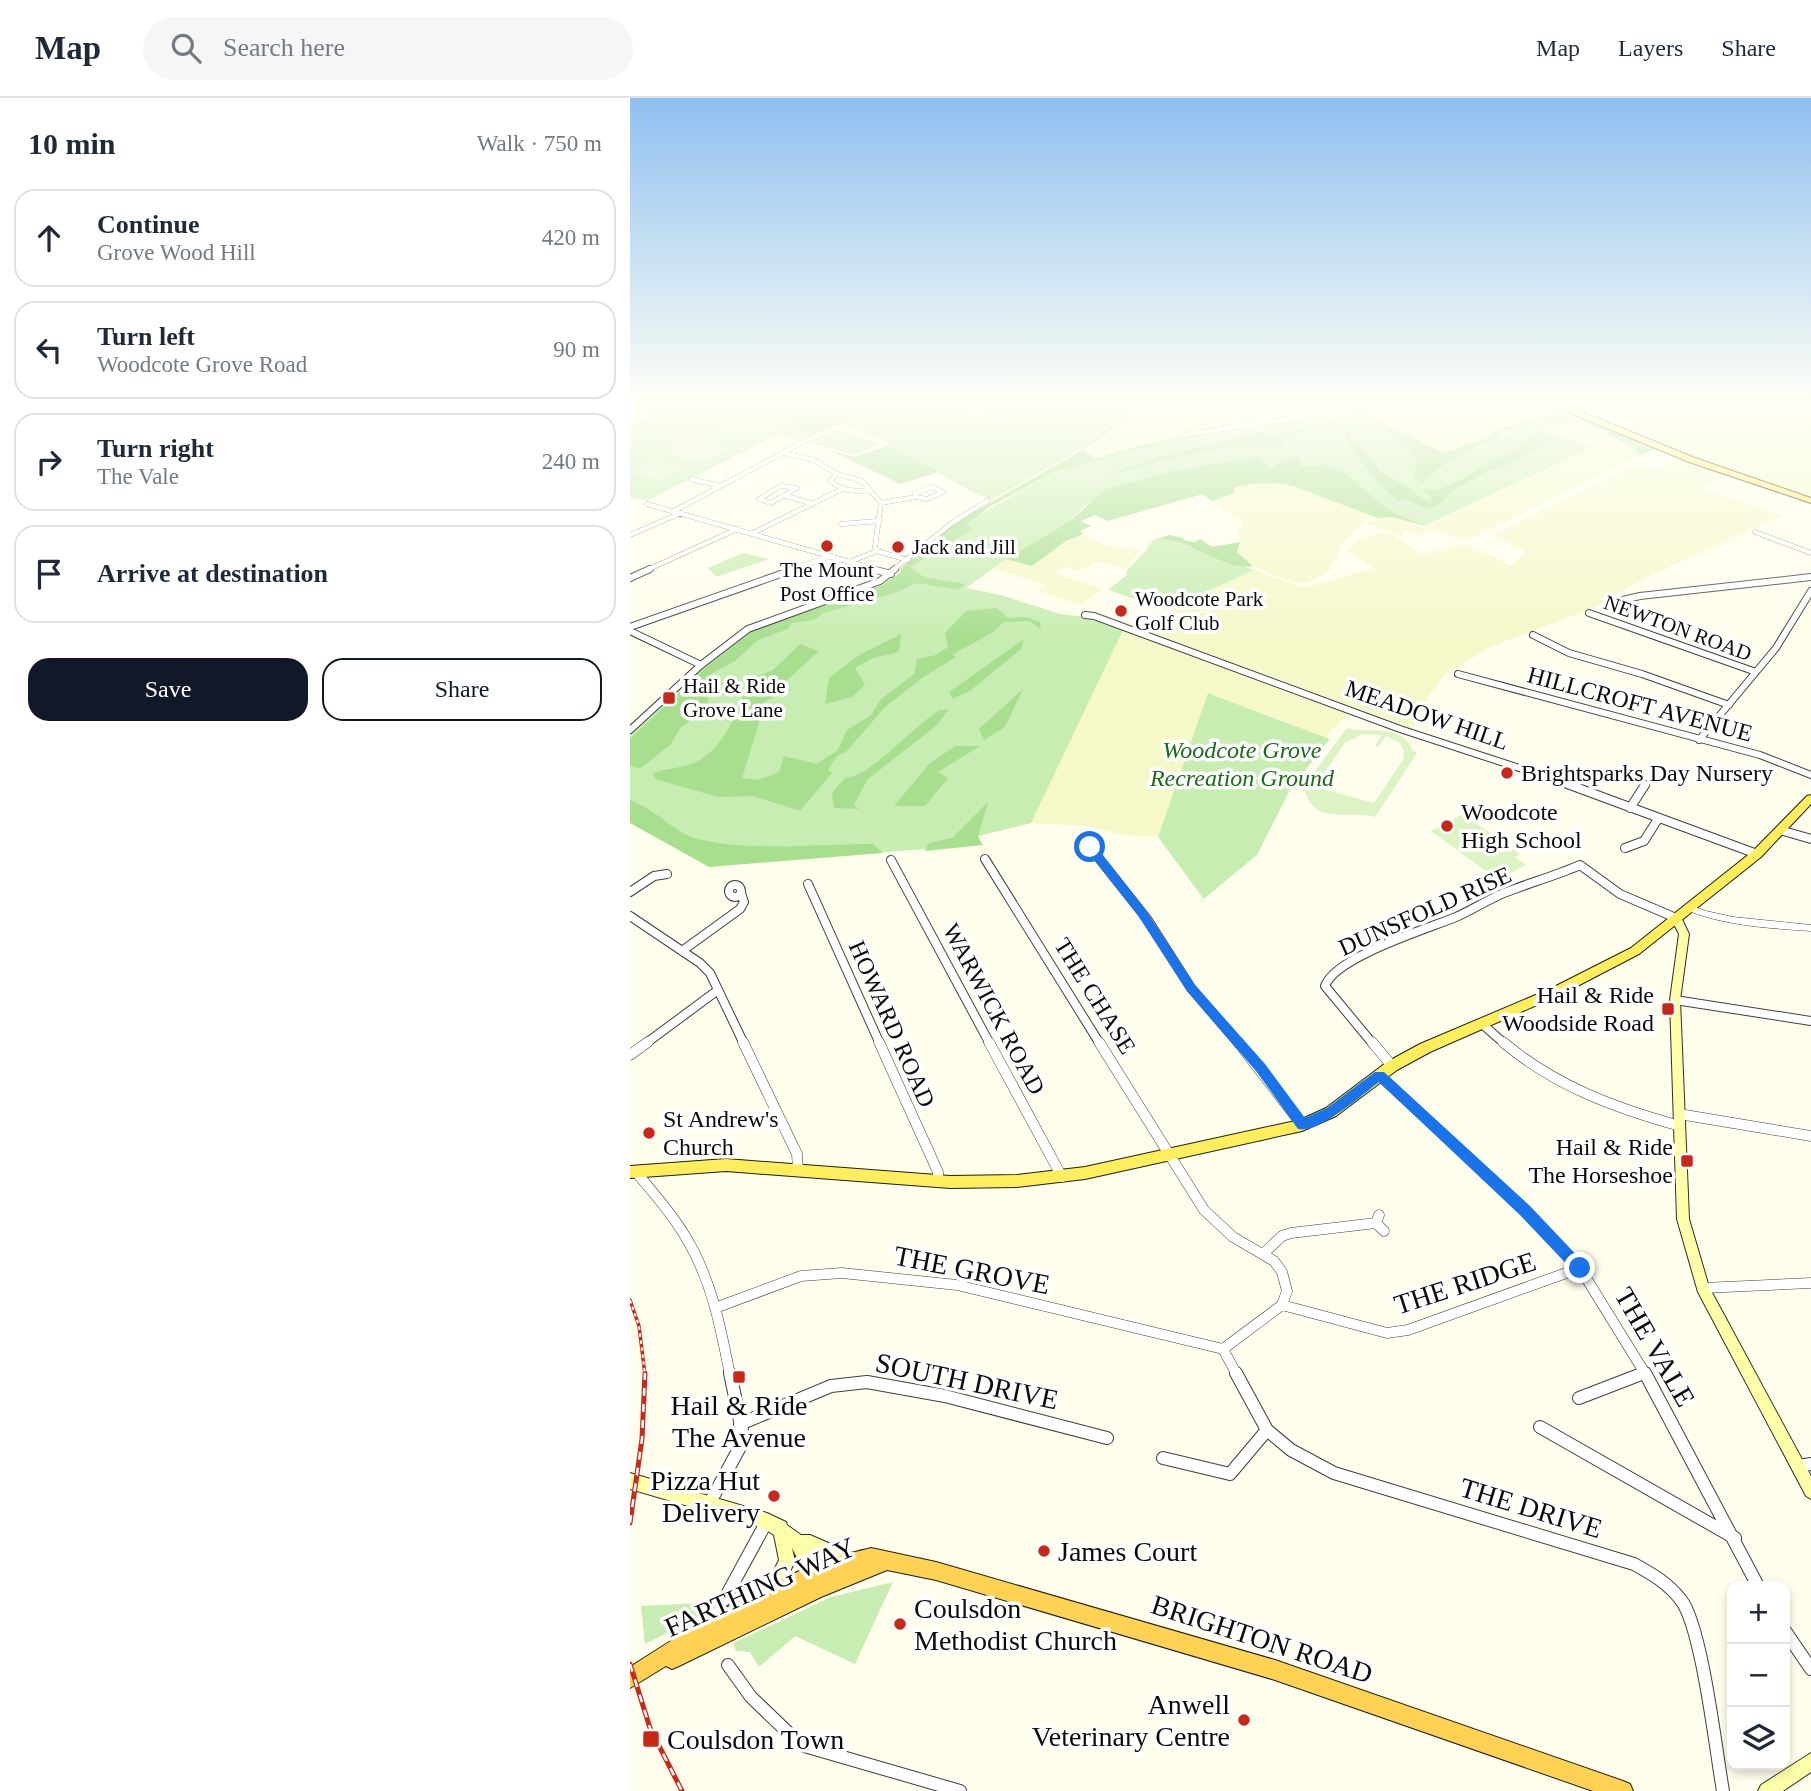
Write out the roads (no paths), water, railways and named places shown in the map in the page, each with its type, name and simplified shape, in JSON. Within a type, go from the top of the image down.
[{"type":"highway","name":"BRIGHTON ROAD","points":[[850,1561],[871,1557],[963,1578],[1276,1670],[1614,1789]]},
{"type":"highway","points":[[812,1583],[850,1561]]},
{"type":"highway","name":"FARTHING WAY","points":[[630,1678],[705,1630],[768,1597],[812,1583],[870,1570],[884,1561]]},
{"type":"highway","name":"FARTHING WAY","points":[[658,1662],[672,1659],[812,1583]]},
{"type":"main road","points":[[1756,482],[1811,501]]},
{"type":"main road","points":[[633,1172],[726,1165],[938,1181],[1005,1182],[1062,1177],[1302,1125],[1331,1112],[1392,1066],[1481,1023],[1600,971],[1635,951],[1757,854],[1811,798]]},
{"type":"main road","points":[[1676,918],[1684,934],[1675,1000],[1683,1219],[1703,1288],[1805,1465],[1811,1491]]},
{"type":"main road","name":"BRIGHTON ROAD","points":[[630,1481],[773,1525],[799,1543],[810,1543],[850,1561]]},
{"type":"main road","points":[[768,1597],[783,1572],[786,1561],[773,1525]]},
{"type":"main road","points":[[799,1543],[804,1550],[812,1583]]},
{"type":"main road","points":[[1767,1791],[1811,1762]]},
{"type":"street","points":[[706,482],[720,486]]},
{"type":"street","points":[[674,511],[728,482]]},
{"type":"street","points":[[832,482],[842,489],[857,492],[870,490]]},
{"type":"street","points":[[863,482],[881,503],[877,551]]},
{"type":"street","points":[[786,496],[797,488],[781,486],[758,499],[771,503],[786,496],[810,503]]},
{"type":"street","points":[[881,503],[916,497],[927,499],[943,492],[930,488],[915,493],[916,497]]},
{"type":"street","points":[[753,533],[842,489]]},
{"type":"street","points":[[630,730],[701,665],[756,625],[840,597],[891,574],[952,523],[988,500]]},
{"type":"street","points":[[647,504],[891,574]]},
{"type":"street","points":[[630,535],[681,513]]},
{"type":"street","points":[[841,524],[879,520]]},
{"type":"street","points":[[630,578],[737,529]]},
{"type":"street","points":[[1755,532],[1811,553]]},
{"type":"street","points":[[849,562],[877,551],[908,560]]},
{"type":"street","points":[[630,629],[831,556]]},
{"type":"street","points":[[1609,603],[1641,595],[1811,577]]},
{"type":"street","points":[[1699,740],[1776,648],[1811,590],[1801,578]]},
{"type":"street","name":"NEWTON ROAD","points":[[1589,613],[1756,673]]},
{"type":"street","name":"MEADOW HILL","points":[[1084,615],[1188,648],[1400,729],[1757,854]]},
{"type":"street","points":[[630,629],[701,665]]},
{"type":"street","points":[[1533,635],[1573,657],[1629,670],[1728,705]]},
{"type":"street","name":"HILLCROFT AVENUE","points":[[1458,674],[1760,755],[1811,775]]},
{"type":"street","points":[[1630,808],[1645,785]]},
{"type":"street","points":[[1625,848],[1644,841],[1658,819]]},
{"type":"street","points":[[1780,830],[1811,839]]},
{"type":"street","points":[[1088,839],[1090,847],[1141,912],[1191,988],[1260,1068],[1302,1125]]},
{"type":"street","name":"THE CHASE","points":[[985,859],[1172,1154],[1204,1210],[1233,1237],[1264,1253]]},
{"type":"street","name":"WARWICK ROAD","points":[[891,860],[1062,1177]]},
{"type":"street","name":"DUNSFOLD RISE","points":[[1392,1066],[1349,1018],[1325,986],[1325,981],[1366,953],[1458,916],[1504,893],[1582,866],[1620,894],[1676,918]]},
{"type":"street","points":[[630,892],[654,876],[667,874]]},
{"type":"street","name":"HOWARD ROAD","points":[[808,884],[938,1172],[938,1181]]},
{"type":"street","points":[[682,951],[740,909],[744,902],[741,893]]},
{"type":"street","points":[[1689,908],[1703,915],[1811,929]]},
{"type":"street","points":[[630,916],[706,967],[797,1154],[798,1170]]},
{"type":"street","points":[[630,929],[640,922]]},
{"type":"street","points":[[630,1055],[718,990]]},
{"type":"street","points":[[1675,1000],[1811,1021]]},
{"type":"street","points":[[1481,1023],[1528,1064],[1564,1086],[1602,1104],[1680,1120],[1811,1136]]},
{"type":"street","name":"THE VALE","points":[[1379,1075],[1525,1210],[1580,1268],[1645,1373],[1756,1581]]},
{"type":"street","points":[[633,1172],[671,1214],[693,1249],[715,1308],[743,1441],[708,1506]]},
{"type":"street","points":[[1223,1349],[1282,1305],[1287,1291],[1282,1272],[1264,1253],[1282,1236],[1377,1219],[1384,1231]]},
{"type":"street","name":"THE RIDGE","points":[[1282,1305],[1387,1332],[1408,1330],[1580,1268]]},
{"type":"street","name":"THE GROVE","points":[[715,1308],[802,1276],[842,1273],[890,1276],[957,1285],[1223,1349]]},
{"type":"street","points":[[1703,1288],[1811,1283]]},
{"type":"street","name":"THE DRIVE","points":[[1223,1349],[1267,1430],[1291,1450],[1334,1474],[1634,1564],[1660,1578],[1683,1602],[1696,1638],[1723,1791]]},
{"type":"street","points":[[1579,1398],[1645,1373]]},
{"type":"street","name":"SOUTH DRIVE","points":[[740,1424],[831,1385],[867,1382],[946,1395],[1107,1438]]},
{"type":"street","points":[[1540,1427],[1735,1538]]},
{"type":"street","points":[[1163,1458],[1230,1474],[1267,1430]]},
{"type":"street","points":[[724,1600],[773,1525]]},
{"type":"street","points":[[1790,1638],[1811,1669]]},
{"type":"street","points":[[736,1669],[751,1697],[801,1745],[960,1791]]},
{"type":"railway","points":[[630,1300],[639,1326],[645,1374]]},
{"type":"railway","points":[[630,1523],[642,1439],[645,1374]]},
{"type":"railway","points":[[630,1664],[650,1728],[682,1791]]},
{"type":"place","name":"The Mount Post Office","points":[[827,546]]},
{"type":"place","name":"Jack and Jill","points":[[898,547]]},
{"type":"place","name":"Woodcote Park Golf Club","points":[[1121,611]]},
{"type":"place","name":"Hail & Ride Grove Lane","points":[[669,698]]},
{"type":"place","name":"Brightsparks Day Nursery","points":[[1507,773]]},
{"type":"place","name":"Woodcote High School","points":[[1447,826]]},
{"type":"place","name":"Hail & Ride Woodside Road","points":[[1668,1009]]},
{"type":"place","name":"St Andrew's Church","points":[[649,1133]]},
{"type":"place","name":"Hail & Ride The Horseshoe","points":[[1687,1161]]},
{"type":"place","name":"Hail & Ride The Avenue","points":[[739,1377]]},
{"type":"place","name":"Pizza Hut Delivery","points":[[774,1496]]},
{"type":"place","name":"James Court","points":[[1044,1551]]},
{"type":"place","name":"Coulsdon Methodist Church","points":[[900,1624]]},
{"type":"place","name":"Anwell Veterinary Centre","points":[[1244,1720]]},
{"type":"place","name":"Coulsdon Town","points":[[651,1739]]},
{"type":"park label","name":"Woodcote Grove Recreation Ground","points":[[1242,764]]}]
